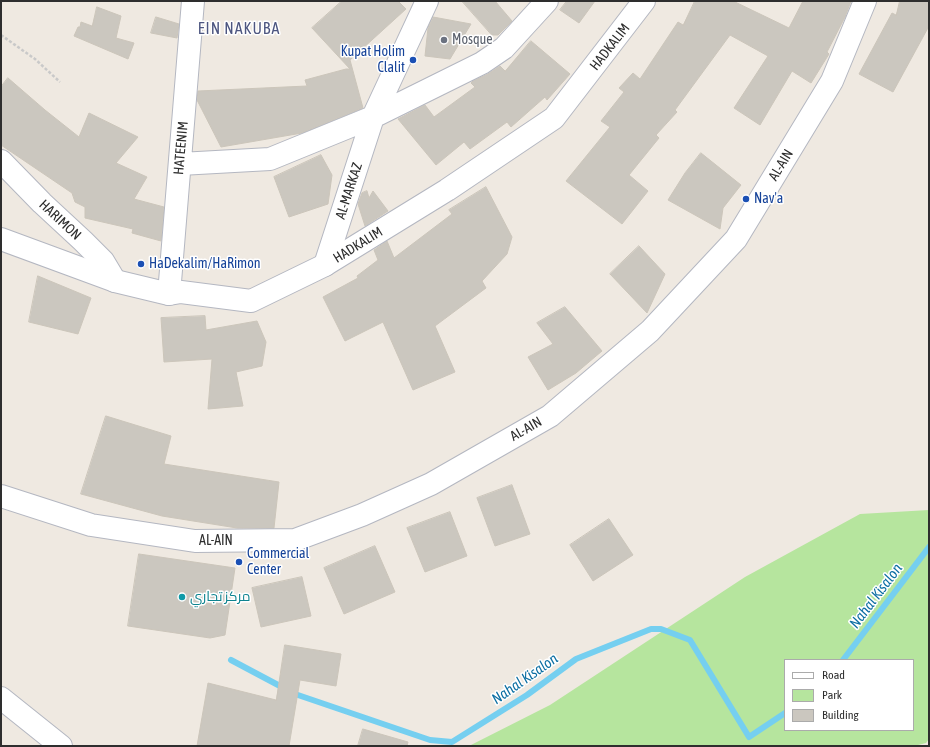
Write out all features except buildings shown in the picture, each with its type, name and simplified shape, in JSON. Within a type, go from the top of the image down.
[{"type":"street","name":"HATEENIM","points":[[169,294],[193,1]]},
{"type":"street","name":"AL-MARKAZ","points":[[325,266],[373,117],[427,1]]},
{"type":"street","points":[[180,164],[270,159],[373,117],[482,63],[504,48],[547,1]]},
{"type":"street","name":"HADKALIM","points":[[1,239],[115,281],[169,294],[181,292],[251,301],[325,266],[447,190],[554,118],[644,1]]},
{"type":"street","name":"AL-AIN","points":[[1,496],[91,525],[195,541],[295,540],[362,515],[431,484],[550,416],[650,331],[736,239],[832,81],[865,1]]},
{"type":"street","name":"HARIMON","points":[[1,161],[42,204],[88,246],[103,262],[115,281]]},
{"type":"street","points":[[1,698],[61,746]]},
{"type":"path","points":[[1,35],[34,59],[60,82]]},
{"type":"green space","points":[[929,510],[929,739],[926,743],[914,746],[469,746],[550,705],[745,577],[860,514]]},
{"type":"waterway","name":"Nahal Kisalon","points":[[844,659],[929,547]]},
{"type":"waterway","name":"Nahal Kisalon","points":[[231,660],[295,694],[430,740],[452,742],[527,695],[576,659],[651,629],[661,629],[690,640],[749,737],[784,714]]},
{"type":"place","name":"Mosque","points":[[444,40]]},
{"type":"place","name":"Kupat Holim Clalit","points":[[413,60]]},
{"type":"place","name":"Nav'a","points":[[746,199]]},
{"type":"place","name":"HaDekalim/HaRimon","points":[[141,264]]},
{"type":"place","name":"Commercial Center","points":[[239,562]]},
{"type":"place","name":"مركز تجاري","points":[[182,597]]},
{"type":"district","name":"EIN NAKUBA","points":[[239,29]]}]
